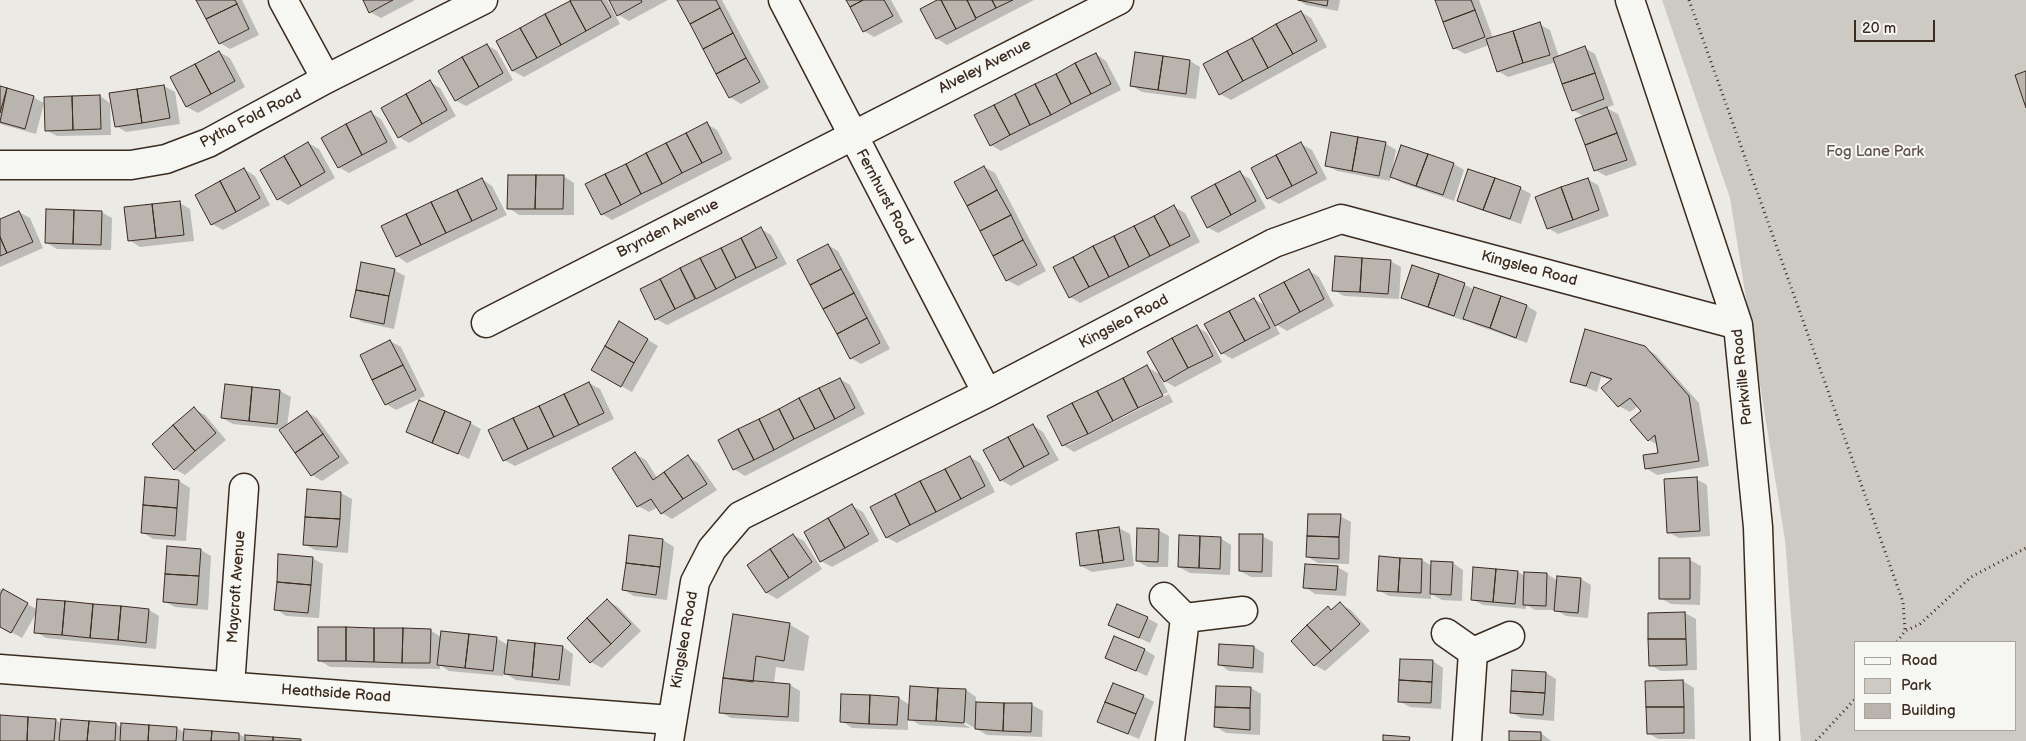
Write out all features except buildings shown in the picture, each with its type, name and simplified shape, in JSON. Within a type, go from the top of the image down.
[{"type":"street","points":[[283,0],[326,79]]},
{"type":"street","name":"Pytha Fold Road","points":[[0,165],[131,165],[166,159],[208,143],[326,79],[482,0]]},
{"type":"street","name":"Fernhurst Road","points":[[783,0],[851,135],[987,393]]},
{"type":"street","name":"Alveley Avenue","points":[[851,135],[1119,0]]},
{"type":"street","name":"Parkville Road","points":[[1630,0],[1738,325],[1758,527],[1765,741]]},
{"type":"street","name":"Brynden Avenue","points":[[486,323],[851,135]]},
{"type":"street","name":"Kingslea Road","points":[[670,731],[695,582],[712,549],[740,516],[987,393],[1274,243],[1341,219],[1738,325]]},
{"type":"street","name":"Maycroft Avenue","points":[[230,686],[244,488]]},
{"type":"street","points":[[1164,597],[1185,618]]},
{"type":"street","points":[[1185,618],[1243,611]]},
{"type":"street","points":[[1170,741],[1185,618]]},
{"type":"street","points":[[1446,634],[1474,652]]},
{"type":"street","points":[[1474,652],[1510,636]]},
{"type":"street","points":[[1467,741],[1474,652]]},
{"type":"street","name":"Heathside Road","points":[[0,669],[230,686],[670,731]]},
{"type":"path","points":[[1690,0],[1903,602],[1905,631]]},
{"type":"path","points":[[1898,641],[1905,631],[1920,624],[1971,577],[2026,548]]},
{"type":"path","points":[[1816,741],[1854,700]]},
{"type":"green space","name":"Fog Lane Park","points":[[1662,0],[2026,0],[2026,741],[1801,741],[1785,540],[1730,198]]}]
